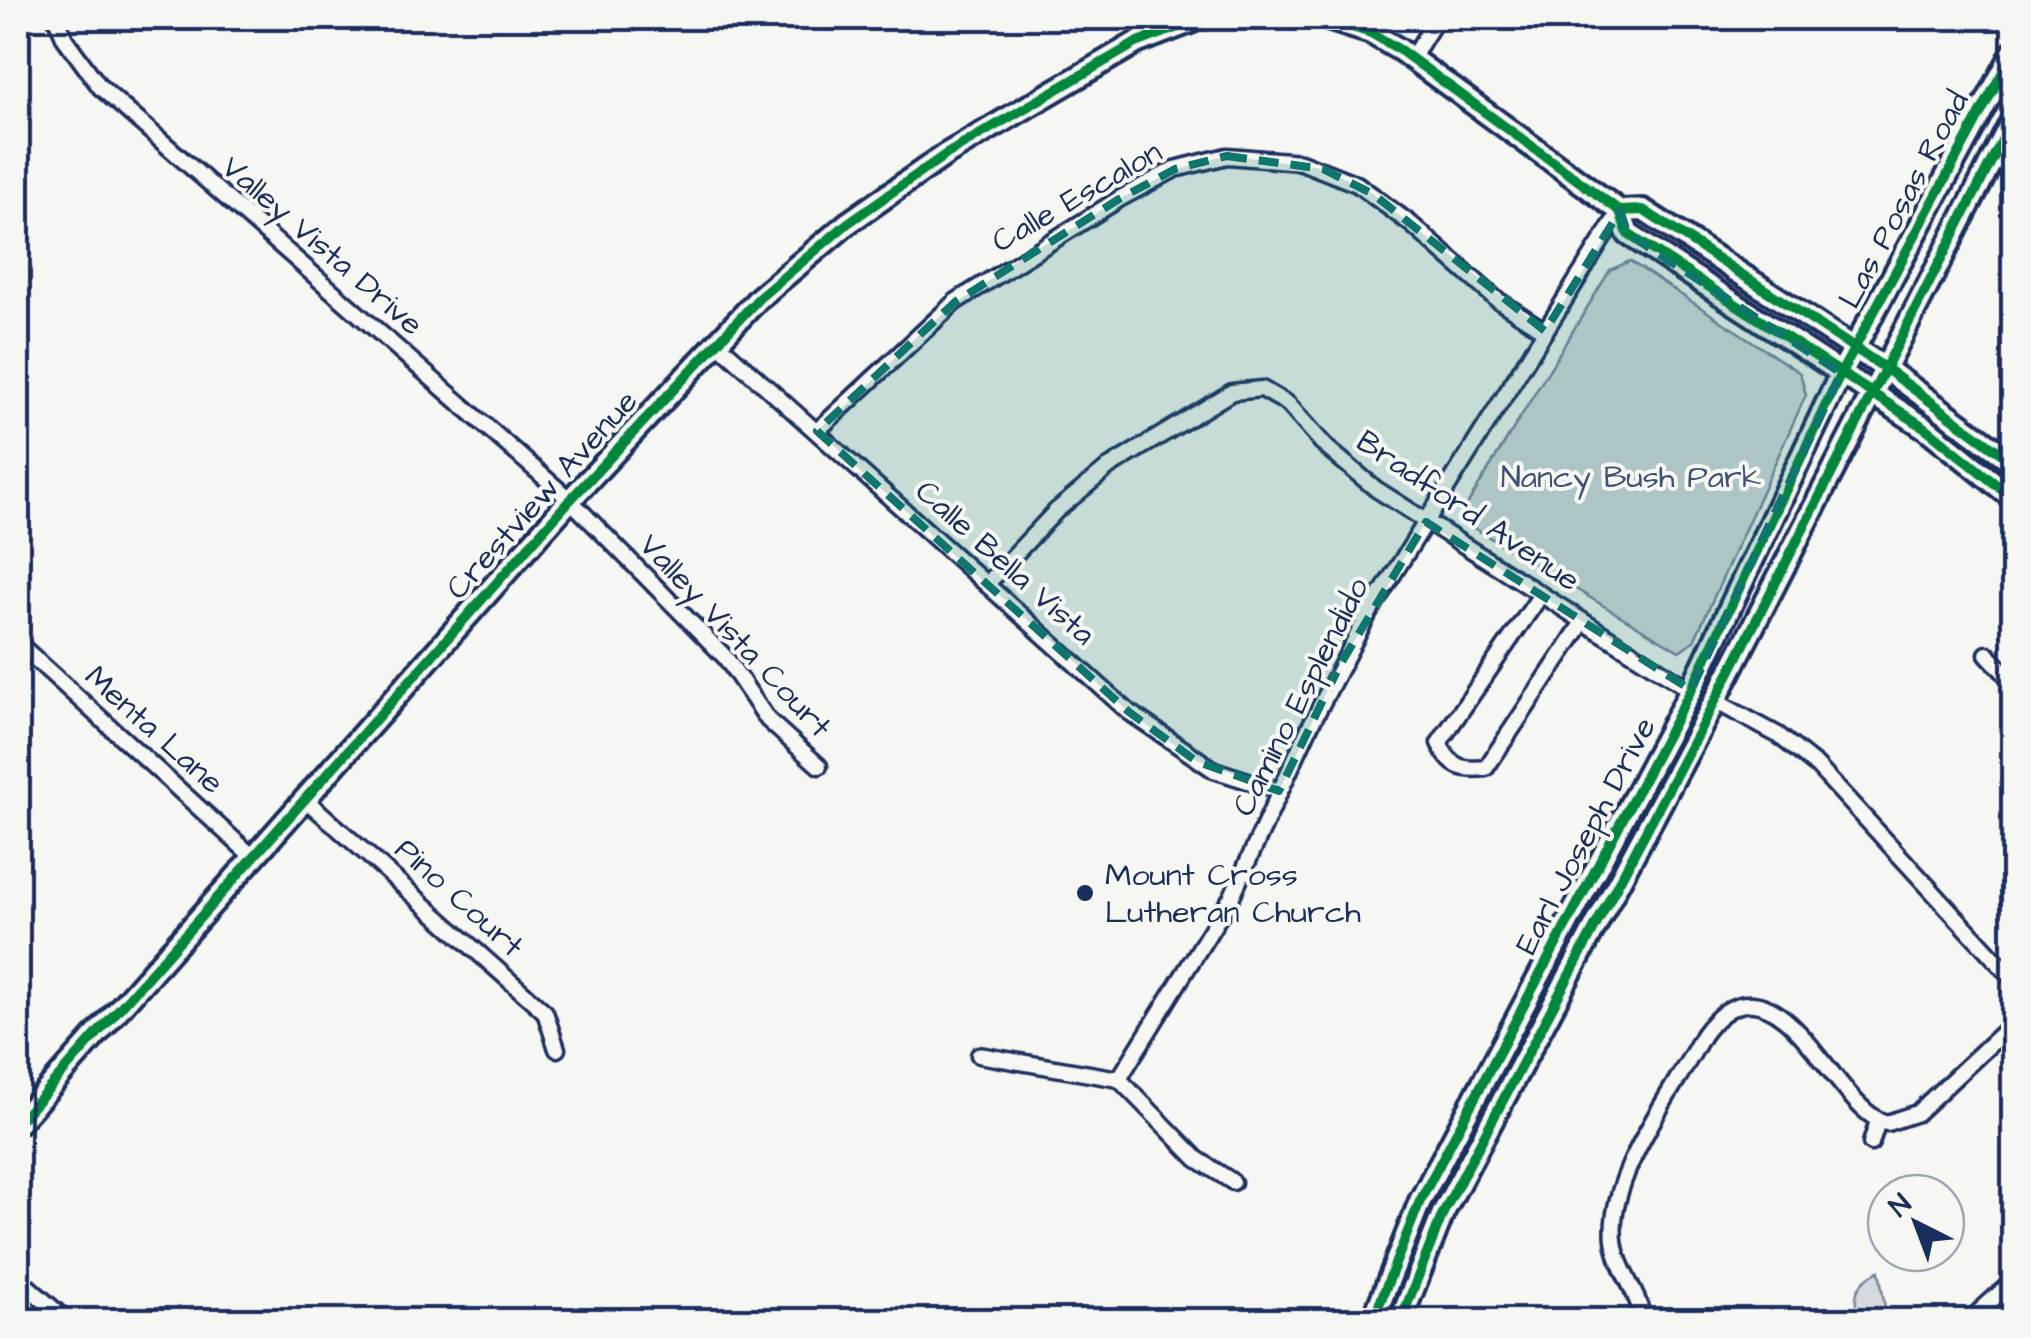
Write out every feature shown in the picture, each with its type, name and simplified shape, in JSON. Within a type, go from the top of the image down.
[{"type":"main road","name":"Crestview Avenue","points":[[18,1123],[715,341],[804,258],[908,179],[1136,44],[1201,18]]},
{"type":"main road","points":[[1324,18],[1371,34],[1412,58],[1620,212],[1628,234],[1950,444],[2014,499]]},
{"type":"main road","name":"Las Posas Road","points":[[1841,373],[2014,51]]},
{"type":"main road","name":"Las Posas Road","points":[[1872,392],[2014,117]]},
{"type":"main road","points":[[1620,212],[1643,210],[1885,368],[2014,463]]},
{"type":"main road","name":"Earl Joseph Drive","points":[[1373,1320],[1420,1201],[1692,690],[1841,373]]},
{"type":"main road","name":"Earl Joseph Drive","points":[[1400,1320],[1442,1214],[1716,701],[1872,392]]},
{"type":"street","name":"Valley Vista Drive","points":[[56,18],[65,40],[100,88],[570,500]]},
{"type":"street","points":[[1412,58],[1437,18]]},
{"type":"street","name":"Calle Escalon","points":[[817,431],[955,302],[1118,199],[1176,170],[1228,156],[1301,162],[1356,184],[1411,224],[1496,300],[1546,331]]},
{"type":"street","name":"Camino Esplendido","points":[[1118,1079],[1214,928],[1340,665],[1620,212]]},
{"type":"street","name":"Calle Bella Vista","points":[[715,341],[1174,747],[1214,770],[1279,791]]},
{"type":"street","name":"Bradford Avenue","points":[[986,584],[1088,482],[1232,392],[1247,388],[1276,394],[1346,465],[1426,522],[1692,690]]},
{"type":"street","name":"Valley Vista Court","points":[[570,500],[726,658],[768,720],[819,766]]},
{"type":"street","points":[[1540,596],[1440,744],[1448,762],[1465,770],[1486,768],[1583,622]]},
{"type":"street","name":"Menta Lane","points":[[18,643],[254,858]]},
{"type":"street","points":[[1986,654],[2014,683]]},
{"type":"street","points":[[1716,701],[1778,735],[1817,766],[2014,980]]},
{"type":"street","name":"Pino Court","points":[[306,800],[544,1012],[558,1049]]},
{"type":"street","points":[[1643,1320],[1618,1261],[1613,1229],[1616,1202],[1625,1176],[1703,1034],[1718,1018],[1748,1007],[1768,1009],[1787,1018],[1861,1111],[1878,1121],[1898,1122],[1916,1113],[2014,1022]]},
{"type":"street","points":[[979,1055],[1118,1079],[1197,1159],[1233,1182]]},
{"type":"street","points":[[1870,1143],[1878,1121]]},
{"type":"street","points":[[18,1278],[66,1320]]},
{"type":"street","points":[[1970,1320],[2014,1280]]},
{"type":"highlighted area","points":[[1227,156],[1323,169],[1373,194],[1545,331],[1620,211],[1628,234],[1841,373],[1691,690],[1426,522],[1340,665],[1279,791],[1196,761],[1129,712],[817,431],[955,302],[1119,199],[1175,169]]},
{"type":"green space","name":"Nancy Bush Park","points":[[1630,261],[1800,373],[1806,395],[1694,641],[1679,651],[1469,525],[1462,513],[1610,270]]},
{"type":"green space","points":[[1879,1273],[1887,1320],[1861,1320],[1856,1298],[1865,1280]]},
{"type":"cycle path","points":[[18,1123],[570,500],[759,298],[848,223],[945,155],[1136,43],[1201,18]]},
{"type":"cycle path","points":[[1324,18],[1371,33],[1400,50],[1620,211],[1628,234],[1927,429],[2014,499]]},
{"type":"cycle path","points":[[1373,1320],[1420,1201],[1691,690],[1841,373],[2014,51]]},
{"type":"cycle path","points":[[1401,1320],[1443,1213],[1715,701],[2014,117]]},
{"type":"cycle path","points":[[1620,211],[1643,210],[1885,368],[2014,463]]},
{"type":"place","name":"Mount Cross Lutheran Church","points":[[1085,893]]}]
